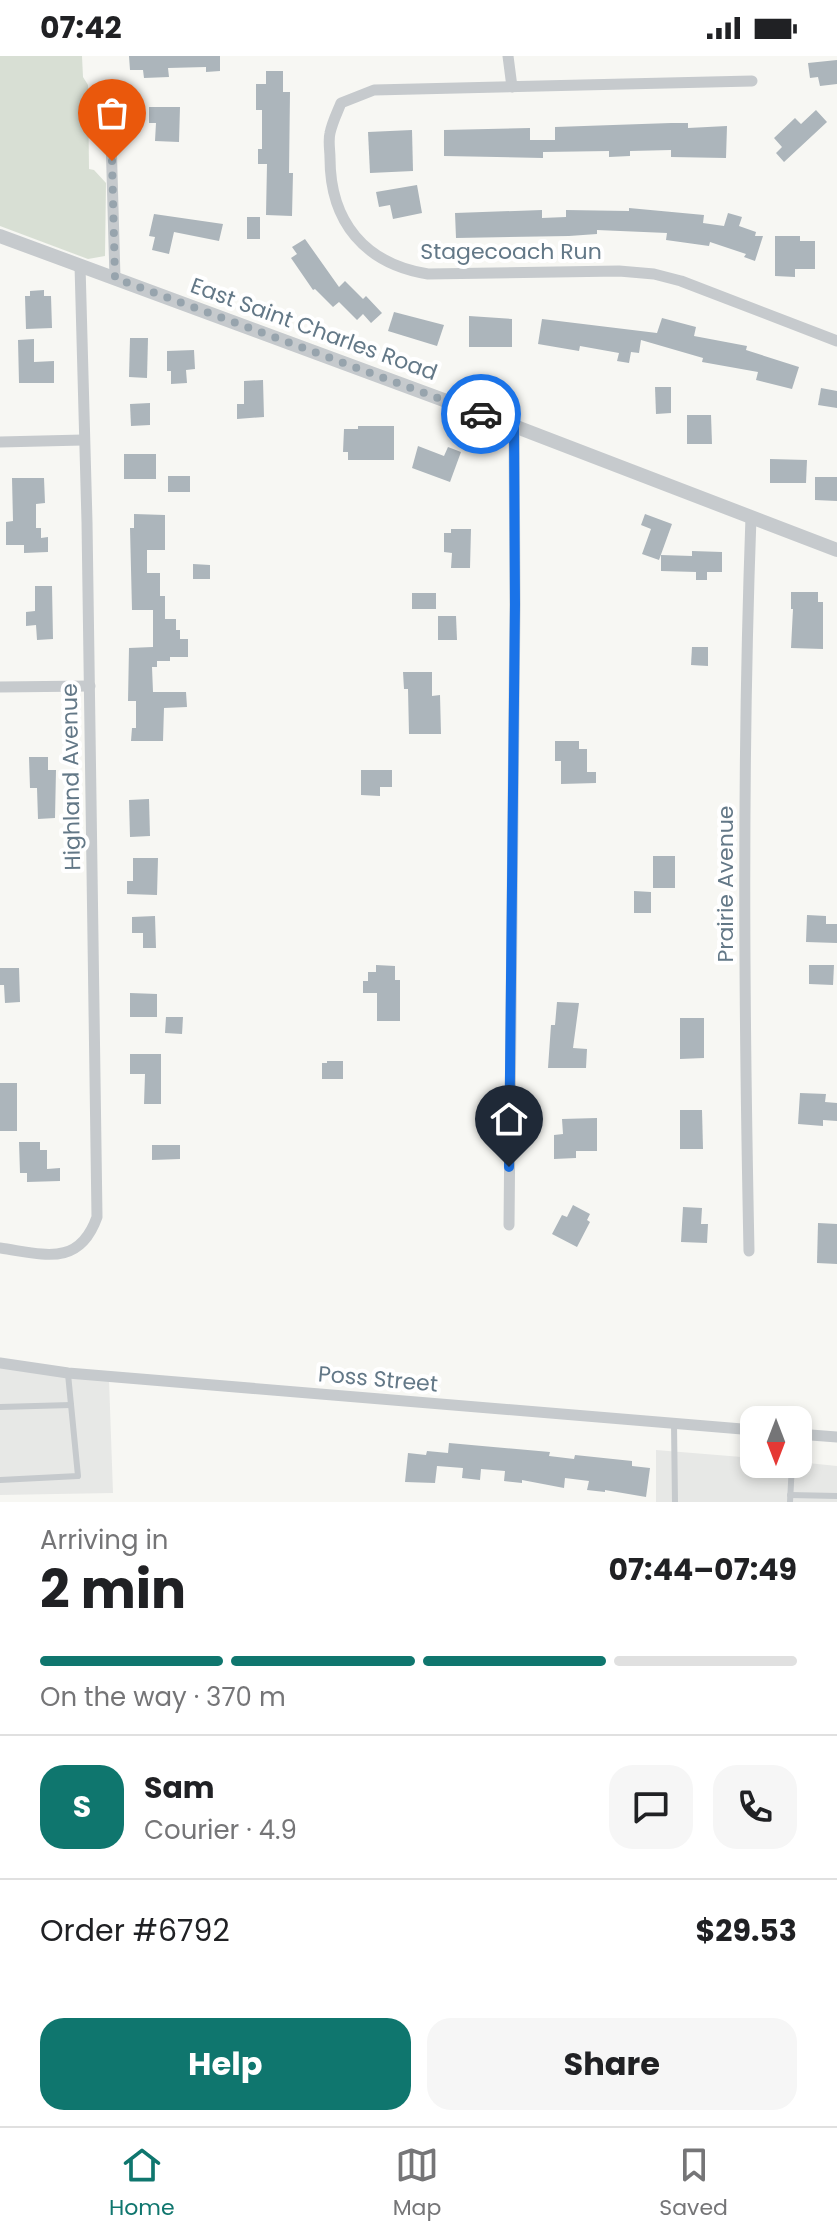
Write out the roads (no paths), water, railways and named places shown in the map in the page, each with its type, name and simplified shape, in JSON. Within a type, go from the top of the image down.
[{"type":"street","points":[[508,56],[512,87]]},
{"type":"street","name":"Stagecoach Run","points":[[752,81],[374,90],[341,103],[330,134],[331,187],[342,217],[359,244],[387,262],[428,274],[619,271],[654,274],[681,281],[837,341]]},
{"type":"street","points":[[110,102],[115,278]]},
{"type":"street","name":"East Saint Charles Road","points":[[0,236],[514,426],[837,550]]},
{"type":"street","name":"Highland Avenue","points":[[0,1248],[62,1253],[82,1245],[92,1233],[97,1217],[90,686],[80,265]]},
{"type":"street","points":[[509,1225],[514,426]]},
{"type":"street","points":[[0,442],[83,440]]},
{"type":"street","name":"Prairie Avenue","points":[[749,1251],[744,957],[746,636],[751,517]]},
{"type":"street","points":[[0,687],[90,686]]},
{"type":"street","name":"Poss Street","points":[[0,1363],[68,1373],[740,1429]]},
{"type":"street","points":[[812,1435],[837,1437]]},
{"type":"lane","points":[[0,1480],[78,1476],[68,1373]]},
{"type":"lane","points":[[0,1407],[71,1405]]},
{"type":"lane","points":[[674,1424],[675,1502]]},
{"type":"lane","points":[[791,1478],[790,1499],[837,1496]]}]
